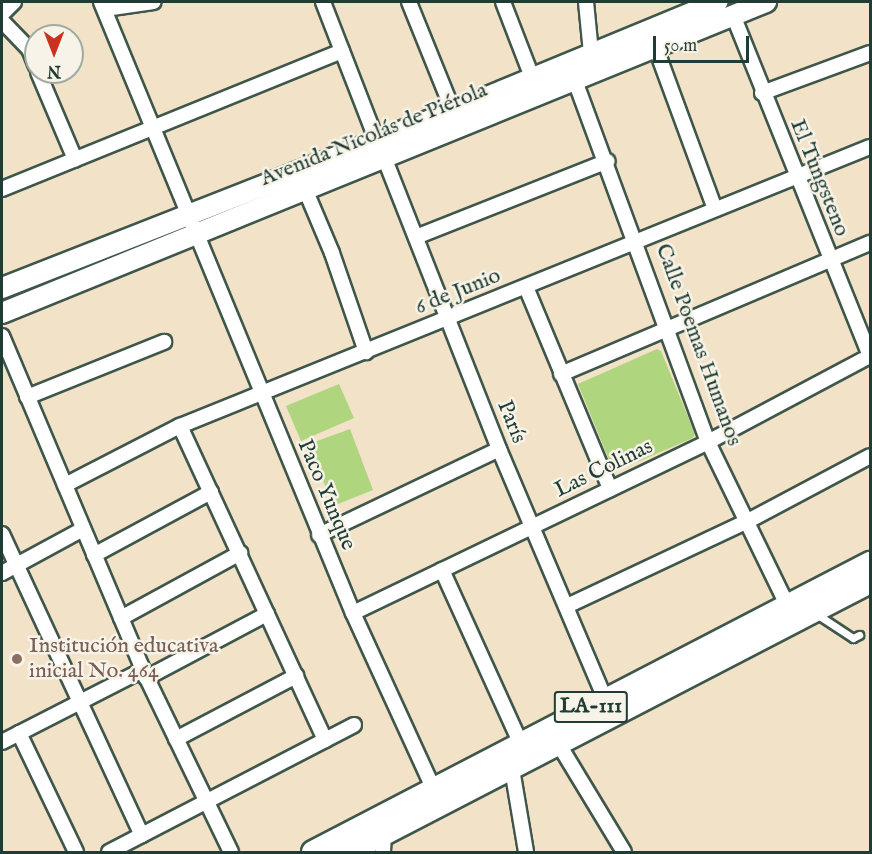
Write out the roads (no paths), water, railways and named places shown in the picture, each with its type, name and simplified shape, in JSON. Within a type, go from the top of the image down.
[{"type":"main road","name":"LA-111","points":[[313,852],[433,788],[512,753],[558,743],[799,613],[870,564]]},
{"type":"main road","name":"LA-111","points":[[349,852],[383,843],[512,753],[605,699],[870,582]]},
{"type":"street","points":[[2,14],[14,2]]},
{"type":"street","points":[[103,5],[154,2]]},
{"type":"street","name":"París","points":[[323,2],[499,449],[605,699]]},
{"type":"street","points":[[409,2],[453,111]]},
{"type":"street","points":[[503,2],[532,77]]},
{"type":"street","points":[[586,2],[591,53]]},
{"type":"street","name":"Avenida Nicolás de Piérola","points":[[2,288],[305,189],[453,111],[591,53],[683,8],[717,2]]},
{"type":"street","name":"Avenida Nicolás de Piérola","points":[[2,313],[195,224],[380,149],[574,78],[766,2]]},
{"type":"street","name":"Paco Yunque","points":[[103,5],[150,129],[195,224],[260,394],[353,613],[433,788]]},
{"type":"street","name":"El Tungsteno","points":[[733,15],[795,176],[870,356]]},
{"type":"street","points":[[2,21],[24,44]]},
{"type":"street","points":[[655,46],[715,209]]},
{"type":"street","points":[[2,189],[342,51]]},
{"type":"street","points":[[762,93],[870,52]]},
{"type":"street","name":"Calle Poemas Humanos","points":[[574,78],[608,161],[637,241],[665,330],[708,442],[748,521],[799,613]]},
{"type":"street","points":[[43,84],[75,159]]},
{"type":"street","name":"6 de Junio","points":[[64,485],[180,426],[448,320],[870,147]]},
{"type":"street","points":[[416,237],[608,161]]},
{"type":"street","points":[[305,189],[332,253],[366,352]]},
{"type":"street","points":[[561,374],[870,243]]},
{"type":"street","points":[[526,287],[610,489]]},
{"type":"street","points":[[2,336],[145,674],[231,852]]},
{"type":"street","points":[[27,397],[164,342]]},
{"type":"street","name":"Las Colinas","points":[[353,613],[708,442],[870,356]]},
{"type":"street","points":[[180,426],[325,740]]},
{"type":"street","points":[[320,535],[499,449]]},
{"type":"street","points":[[567,606],[748,521],[870,456]]},
{"type":"street","points":[[94,555],[211,492]]},
{"type":"street","points":[[2,573],[83,529]]},
{"type":"street","points":[[2,534],[77,701],[142,835]]},
{"type":"street","points":[[121,618],[240,553]]},
{"type":"street","points":[[442,570],[512,753],[526,852]]},
{"type":"street","points":[[2,742],[77,701],[145,674],[267,614]]},
{"type":"street","points":[[176,739],[296,676]]},
{"type":"street","points":[[109,852],[354,725]]},
{"type":"street","points":[[19,733],[76,852]]},
{"type":"street","points":[[558,743],[624,852]]},
{"type":"lane","points":[[799,613],[853,638],[859,635]]},
{"type":"place","name":"Institución educativa inicial No. 464","points":[[17,659]]}]
